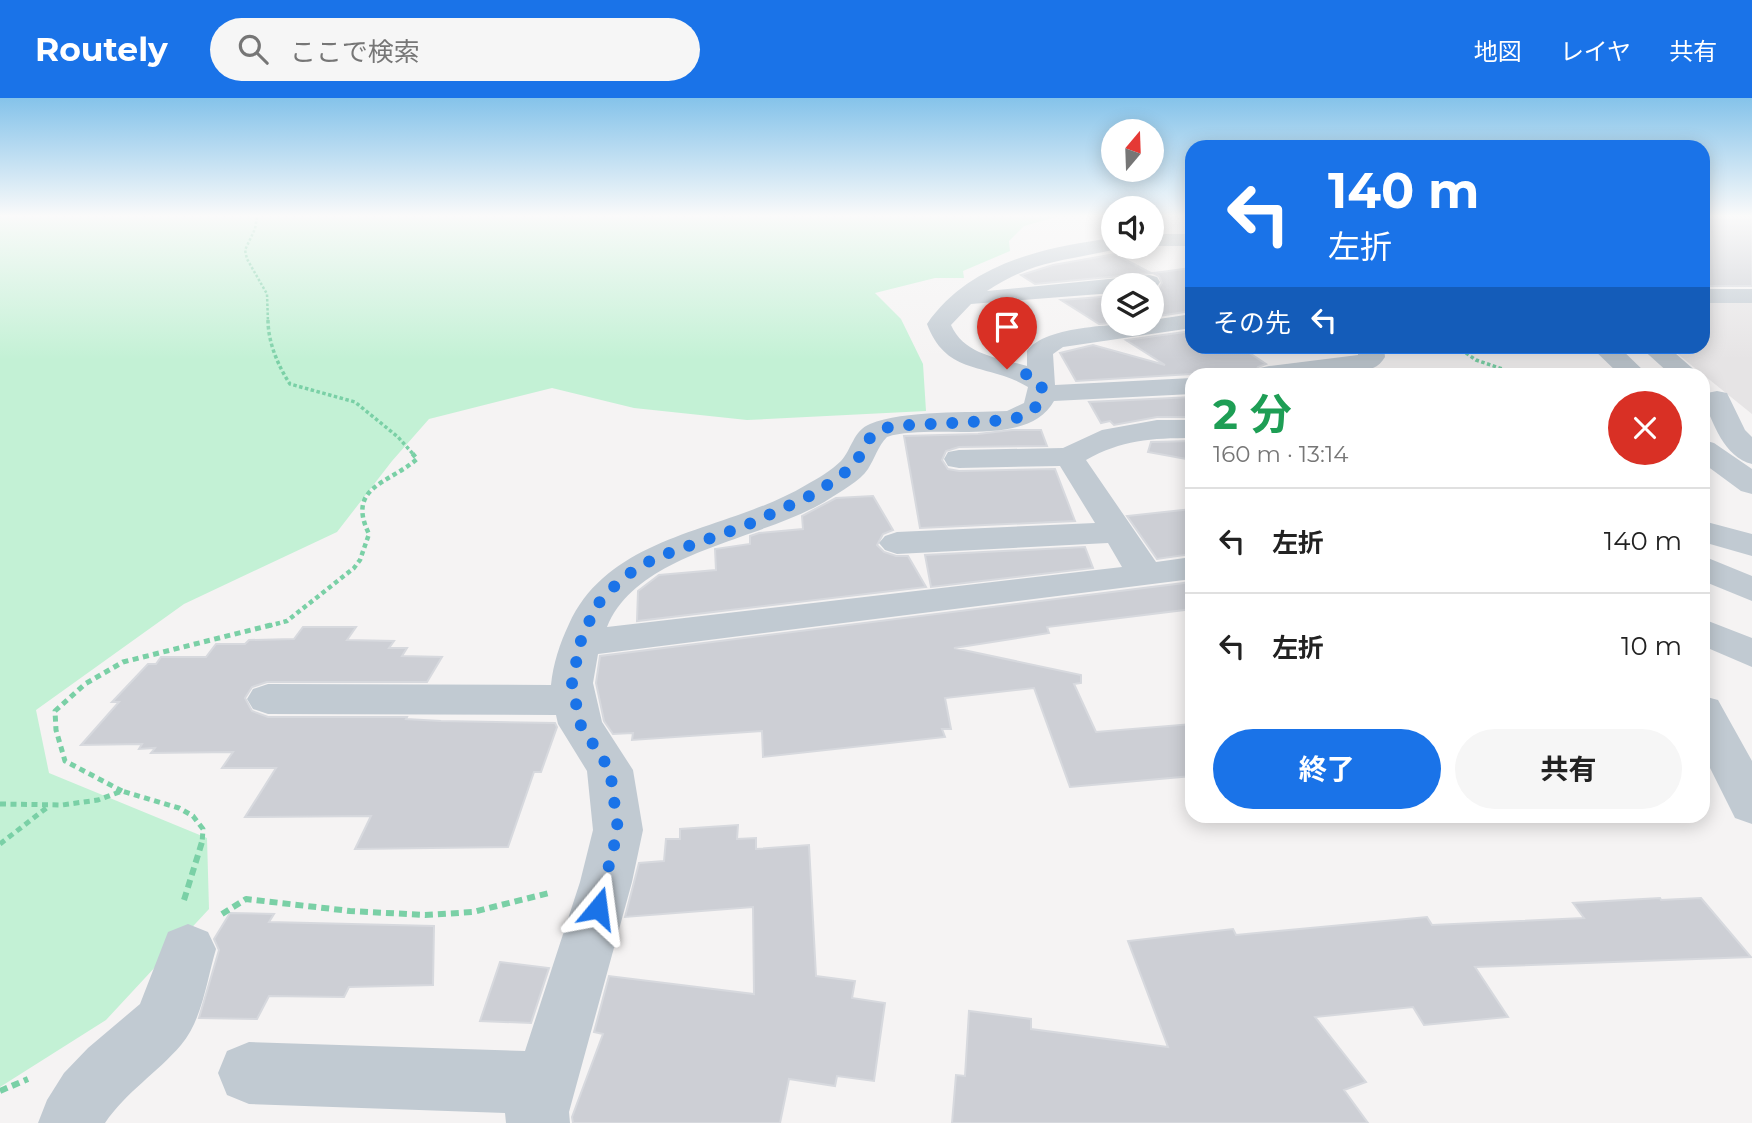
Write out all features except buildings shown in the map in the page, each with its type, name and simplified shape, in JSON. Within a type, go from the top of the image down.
[{"type":"street","points":[[1015,265],[954,306],[939,324],[946,341],[967,357],[1024,373],[1042,388],[1084,394],[1144,385],[1185,386]]},
{"type":"street","points":[[921,314],[958,292],[985,298],[1101,287]]},
{"type":"street","points":[[1710,296],[1752,296]]},
{"type":"street","points":[[249,1073],[542,1103],[606,882],[618,830],[610,770],[580,724],[572,683],[580,643],[596,606],[622,578],[655,558],[747,525],[816,493],[854,466],[869,439],[877,431],[892,426],[1009,420],[1027,415],[1040,403],[1040,351],[1056,341],[1185,322]]},
{"type":"street","points":[[1318,368],[1366,362],[1372,354]]},
{"type":"street","points":[[1611,354],[1627,368]]},
{"type":"street","points":[[1661,354],[1678,368]]},
{"type":"street","points":[[1710,394],[1752,426]]},
{"type":"street","points":[[1710,394],[1732,433],[1752,455]]},
{"type":"street","points":[[959,459],[1069,457],[1102,439],[1157,429],[1185,429]]},
{"type":"street","points":[[1710,454],[1752,484]]},
{"type":"street","points":[[1069,457],[1146,575]]},
{"type":"street","points":[[897,543],[1120,533]]},
{"type":"street","points":[[1710,533],[1752,545]]},
{"type":"street","points":[[580,643],[1185,569]]},
{"type":"street","points":[[1710,570],[1752,590]]},
{"type":"street","points":[[1710,634],[1752,654]]},
{"type":"street","points":[[268,699],[575,700]]},
{"type":"street","points":[[1710,724],[1748,793]]},
{"type":"street","points":[[70,1123],[90,1091],[161,1024],[169,1010],[186,926]]},
{"type":"path","points":[[251,265],[267,295],[268,332],[283,373],[290,384],[355,402],[398,438],[417,459],[377,484],[361,505],[359,519],[369,534],[354,568],[287,621],[122,662],[85,684],[55,711],[56,730],[65,761],[122,791],[179,808],[193,816],[203,829],[186,926],[217,919],[246,899],[350,911],[425,915],[473,912],[584,882],[606,882]]},
{"type":"path","points":[[1467,354],[1499,368]]},
{"type":"path","points":[[0,804],[50,805],[97,800],[122,791]]},
{"type":"path","points":[[0,844],[50,805]]},
{"type":"path","points":[[0,1091],[40,1074]]},
{"type":"shaded area","points":[[1752,301],[1752,414],[1710,380],[1710,368],[1695,368],[1678,354],[1710,354],[1710,302]]},
{"type":"green space","points":[[0,265],[977,265],[963,271],[964,278],[935,278],[875,293],[901,319],[923,364],[926,411],[747,420],[634,408],[552,388],[429,419],[392,461],[337,532],[184,604],[36,710],[49,773],[207,838],[209,909],[106,1020],[0,1087]]},
{"type":"route","points":[[598,908],[618,830],[610,770],[580,724],[572,683],[580,643],[596,606],[622,578],[655,558],[747,525],[816,493],[854,466],[869,439],[877,431],[892,426],[1009,420],[1027,415],[1040,403],[1043,393],[1041,383],[1024,373],[1007,369]]}]
